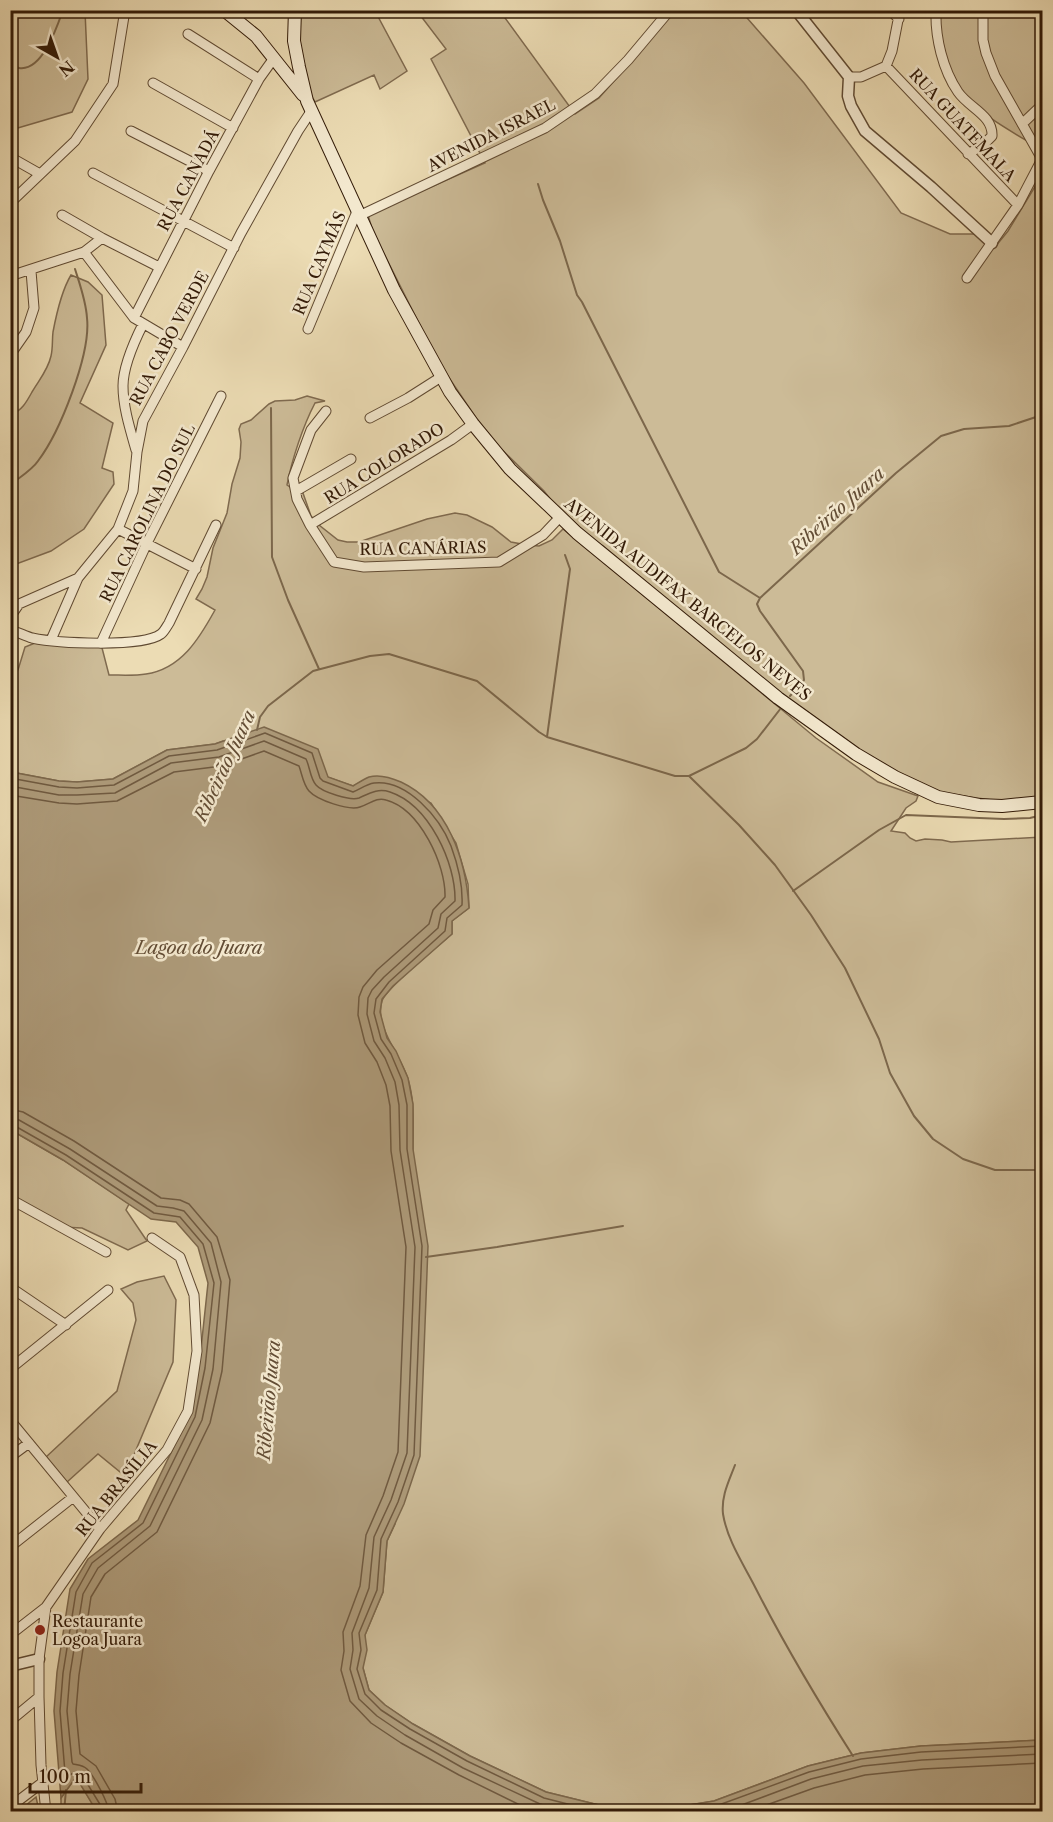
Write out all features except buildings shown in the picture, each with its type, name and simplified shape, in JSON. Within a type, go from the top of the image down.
[{"type":"main road","name":"AVENIDA AUDIFAX BARCELOS NEVES","points":[[224,10],[256,36],[310,105]]},
{"type":"main road","name":"AVENIDA AUDIFAX BARCELOS NEVES","points":[[295,10],[294,41],[310,105],[394,290],[450,392],[510,469],[577,533],[778,698],[866,760],[906,783],[938,797],[1002,807],[1042,802]]},
{"type":"street","points":[[10,203],[75,141],[113,84],[125,10]]},
{"type":"street","name":"AVENIDA ISRAEL","points":[[359,212],[545,128],[596,94],[670,10]]},
{"type":"street","points":[[796,10],[849,77],[848,96],[865,131],[932,187],[992,243]]},
{"type":"street","points":[[849,77],[861,77],[886,66],[892,51],[900,15],[890,10]]},
{"type":"street","points":[[936,10],[937,34],[944,66],[959,93],[989,122],[992,131],[992,136],[983,145],[968,154]]},
{"type":"street","points":[[968,278],[1018,205],[1042,159],[995,76],[983,40],[982,10]]},
{"type":"street","points":[[188,34],[259,79]]},
{"type":"street","name":"RUA CANADÁ","points":[[134,318],[208,171],[259,79],[274,58]]},
{"type":"street","name":"RUA GUATEMALA","points":[[886,66],[1018,205]]},
{"type":"street","points":[[153,83],[232,128]]},
{"type":"street","name":"RUA CABO VERDE","points":[[10,617],[20,604],[78,578],[118,529],[134,491],[137,452],[143,421],[310,105]]},
{"type":"street","points":[[1022,124],[1042,105]]},
{"type":"street","points":[[131,131],[208,171]]},
{"type":"street","points":[[10,157],[40,174]]},
{"type":"street","points":[[93,173],[234,248]]},
{"type":"street","name":"RUA CAYMÃS","points":[[308,329],[359,212]]},
{"type":"street","points":[[62,215],[159,267]]},
{"type":"street","points":[[10,276],[84,252],[102,238]]},
{"type":"street","points":[[84,252],[134,318],[183,347]]},
{"type":"street","points":[[10,355],[26,332],[34,308],[31,271]]},
{"type":"street","points":[[137,452],[127,416],[123,384],[133,345],[143,324]]},
{"type":"street","points":[[370,418],[441,377]]},
{"type":"street","name":"RUA CAROLINA DO SUL","points":[[101,643],[147,543],[221,396]]},
{"type":"street","name":"RUA CANÁRIAS","points":[[326,411],[311,430],[294,478],[297,499],[310,525],[334,562],[364,567],[499,561],[543,535],[560,517]]},
{"type":"street","name":"RUA COLORADO","points":[[310,525],[441,446],[473,424]]},
{"type":"street","points":[[296,491],[351,459]]},
{"type":"street","points":[[10,630],[31,638],[101,643],[144,640],[161,634],[170,623],[216,525]]},
{"type":"street","points":[[118,529],[196,569]]},
{"type":"street","points":[[51,640],[78,578]]},
{"type":"street","points":[[10,1199],[106,1252]]},
{"type":"street","name":"RUA BRASÍLIA","points":[[46,1812],[39,1659],[46,1607],[100,1529],[167,1450],[188,1411],[197,1352],[194,1295],[180,1257],[152,1238]]},
{"type":"street","points":[[10,1287],[66,1325]]},
{"type":"street","points":[[10,1369],[108,1290]]},
{"type":"street","points":[[10,1420],[72,1498],[100,1529]]},
{"type":"street","points":[[10,1457],[28,1443]]},
{"type":"street","points":[[10,1547],[72,1498]]},
{"type":"street","points":[[10,1635],[46,1607]]},
{"type":"street","points":[[10,1666],[39,1659]]},
{"type":"street","points":[[10,1721],[39,1697]]},
{"type":"street","points":[[10,1807],[43,1782]]},
{"type":"shaded area","points":[[11,10],[85,11],[88,79],[72,112],[11,130]]},
{"type":"shaded area","points":[[300,11],[375,11],[407,71],[380,89],[374,75],[315,102],[309,92],[298,31]]},
{"type":"shaded area","points":[[417,11],[500,11],[575,114],[599,98],[671,11],[741,11],[804,83],[901,213],[950,234],[976,234],[995,247],[1008,231],[1042,175],[1042,798],[1033,801],[991,800],[943,793],[884,772],[822,729],[603,546],[577,533],[544,491],[489,437],[439,363],[373,232],[368,215],[485,163],[431,59],[446,49]]},
{"type":"shaded area","points":[[937,11],[1042,11],[1042,150],[990,117],[963,94],[949,65]]},
{"type":"shaded area","points":[[71,275],[88,282],[102,295],[106,345],[80,403],[113,423],[102,468],[113,472],[114,484],[84,529],[51,551],[11,566],[11,415],[26,403],[48,366],[58,311]]},
{"type":"shaded area","points":[[307,396],[325,401],[315,403],[298,443],[287,485],[303,493],[311,516],[338,540],[359,542],[427,519],[455,513],[467,515],[492,527],[511,542],[527,545],[539,546],[552,540],[563,529],[816,738],[878,782],[918,796],[916,801],[906,808],[891,831],[905,833],[916,841],[925,839],[951,842],[1042,837],[1042,1740],[921,1746],[861,1753],[808,1766],[714,1801],[665,1809],[637,1810],[611,1808],[546,1792],[470,1756],[413,1724],[385,1705],[369,1690],[363,1668],[365,1635],[383,1592],[387,1541],[395,1524],[413,1149],[412,1096],[405,1070],[385,1031],[381,1011],[382,1001],[392,987],[452,934],[452,921],[469,908],[468,884],[456,843],[431,803],[371,777],[353,786],[223,741],[167,750],[113,779],[59,781],[11,772],[10,672],[18,670],[25,647],[35,643],[101,644],[109,675],[146,674],[158,671],[169,666],[188,651],[215,610],[196,599],[207,577],[213,548],[227,513],[232,484],[240,458],[239,429],[241,424],[251,420],[275,401],[295,400]]},
{"type":"shaded area","points":[[11,1130],[63,1160],[129,1204],[126,1210],[147,1241],[128,1250],[82,1228],[61,1227],[11,1198]]},
{"type":"shaded area","points":[[164,1276],[176,1300],[173,1362],[125,1476],[98,1454],[66,1483],[46,1457],[117,1391],[136,1320],[133,1303],[121,1289],[137,1282]]},
{"type":"shaded area","points":[[76,1777],[97,1811],[61,1812],[61,1798]]},
{"type":"shaded area","points":[[36,1797],[39,1811],[20,1810]]},
{"type":"water","name":"Lagoa do Juara","points":[[264,727],[318,749],[328,777],[353,786],[369,777],[385,777],[401,782],[431,804],[442,819],[459,853],[469,908],[452,921],[452,934],[393,986],[382,999],[380,1012],[387,1038],[396,1051],[408,1078],[413,1104],[413,1149],[428,1246],[420,1456],[404,1504],[387,1541],[383,1592],[365,1635],[367,1650],[363,1668],[369,1690],[385,1705],[413,1724],[470,1756],[546,1792],[611,1808],[665,1809],[714,1801],[808,1766],[861,1753],[921,1746],[1042,1740],[1042,1811],[97,1812],[76,1777],[61,1798],[54,1711],[57,1672],[70,1589],[88,1559],[138,1520],[190,1414],[199,1367],[208,1283],[198,1247],[176,1222],[151,1219],[63,1160],[11,1130],[11,772],[59,781],[113,779],[167,750],[215,744]]},
{"type":"waterway","points":[[10,65],[19,68],[35,63],[47,47],[63,10]]},
{"type":"waterway","points":[[538,184],[560,241],[577,295],[719,572],[760,598]]},
{"type":"waterway","points":[[10,485],[32,467],[47,448],[64,413],[79,371],[87,333],[87,318],[75,269]]},
{"type":"waterway","points":[[271,408],[272,557],[288,600],[319,669]]},
{"type":"waterway","name":"Ribeirão Juara","points":[[790,696],[804,680],[803,671],[760,611],[757,604],[760,598],[896,473],[941,436],[964,429],[1009,426],[1042,415]]},
{"type":"waterway","points":[[547,737],[570,569],[565,555]]},
{"type":"waterway","name":"Ribeirão Juara","points":[[257,730],[260,717],[268,706],[313,671],[370,656],[389,654],[477,681],[547,737],[675,776],[689,776],[746,748],[757,739],[781,708]]},
{"type":"waterway","points":[[689,776],[739,825],[775,865],[811,915],[845,968],[879,1039],[890,1073],[914,1116],[933,1139],[963,1159],[995,1170],[1042,1170]]},
{"type":"waterway","points":[[793,891],[879,830],[906,815],[1004,819],[1042,815]]},
{"type":"waterway","points":[[426,1257],[623,1226]]},
{"type":"waterway","points":[[735,1465],[723,1501],[723,1514],[731,1541],[789,1651],[853,1756]]},
{"type":"waterway","points":[[64,1812],[66,1790]]},
{"type":"place","name":"Restaurante Logoa Juara","points":[[40,1630]]}]
